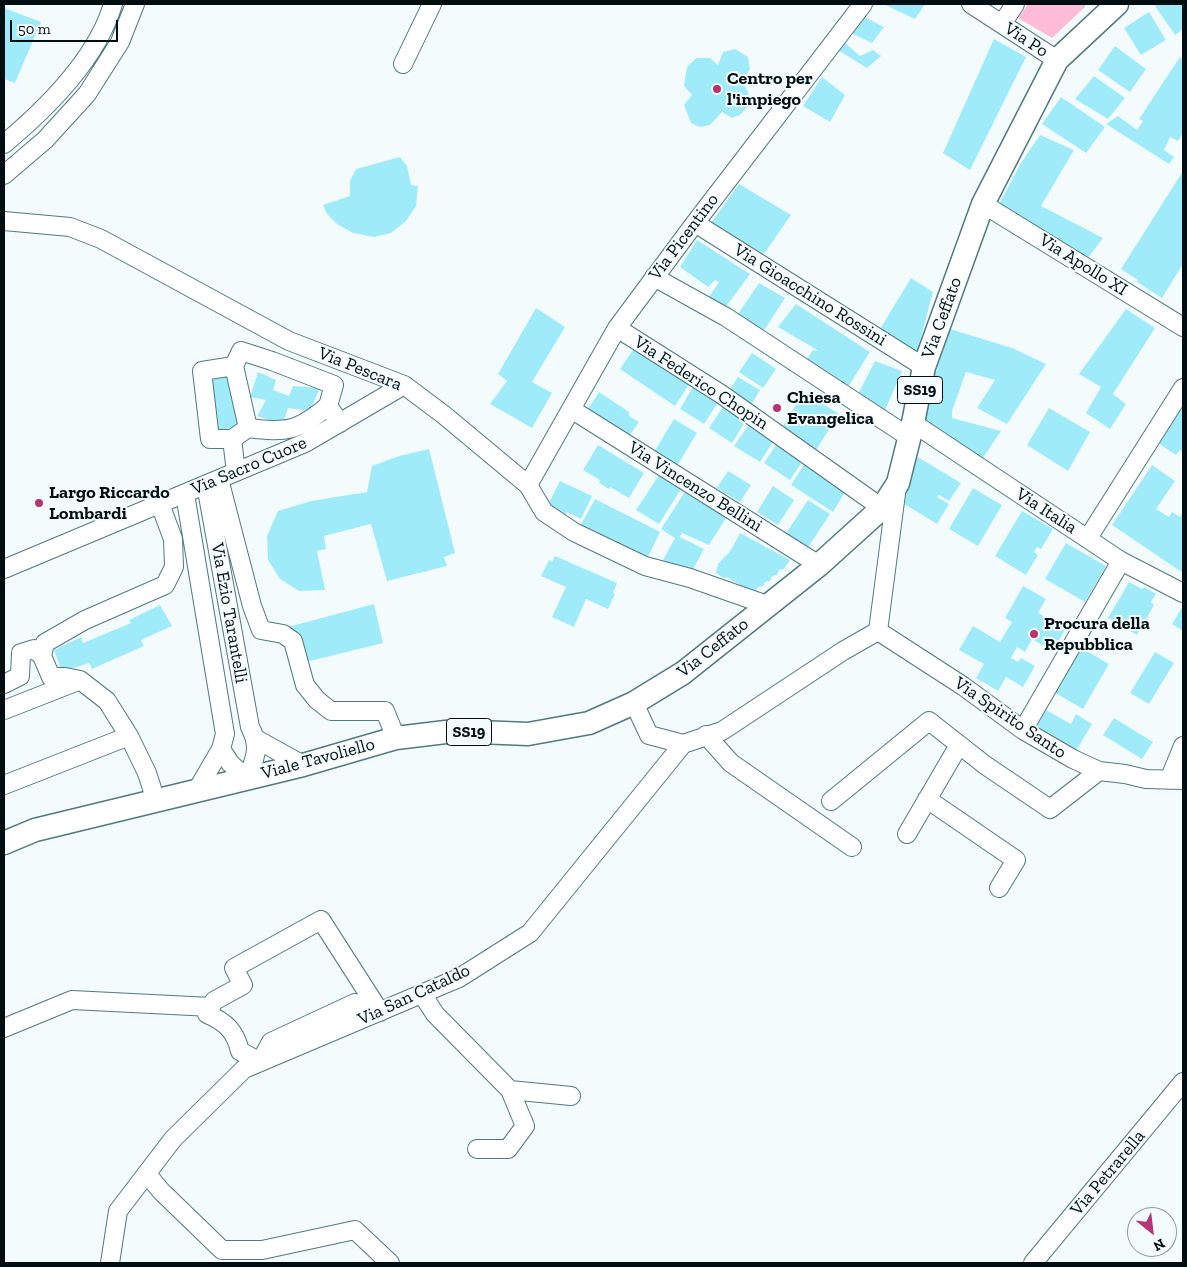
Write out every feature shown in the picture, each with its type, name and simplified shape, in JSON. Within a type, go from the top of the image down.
[{"type":"main road","name":"Via Ceffato","points":[[634,703],[683,673],[820,565],[882,508],[898,483],[924,367],[983,204],[1057,60],[1108,6]]},
{"type":"main road","name":"Viale Tavoliello","points":[[4,843],[35,830],[303,765],[396,738],[454,731],[528,734],[589,723],[634,703]]},
{"type":"street","points":[[98,4],[103,29]]},
{"type":"street","points":[[4,144],[33,120],[75,74],[107,22],[113,4]]},
{"type":"street","points":[[4,174],[45,140],[87,94],[120,42],[135,4]]},
{"type":"street","points":[[403,64],[432,4]]},
{"type":"street","name":"Via Picentino","points":[[528,485],[617,328],[863,4]]},
{"type":"street","name":"Via Po","points":[[970,4],[1057,60]]},
{"type":"street","points":[[1002,24],[1015,4]]},
{"type":"street","name":"Via Apollo XI","points":[[983,204],[1183,326]]},
{"type":"street","name":"Via Pescara","points":[[4,220],[70,227],[101,239],[289,341],[404,385],[444,415],[528,485],[544,512],[574,532],[646,566],[690,578],[767,605]]},
{"type":"street","name":"Via Gioacchino Rossini","points":[[695,223],[924,367]]},
{"type":"street","name":"Via Italia","points":[[654,277],[726,318],[911,430],[1088,538],[1121,561],[1181,586]]},
{"type":"street","name":"Via Federico Chopin","points":[[617,328],[721,394],[882,508]]},
{"type":"street","points":[[234,366],[202,371],[210,439],[232,439],[248,428],[289,430],[311,420],[328,406],[334,386],[272,361],[241,351],[234,366],[248,428]]},
{"type":"street","name":"Via Sacro Cuore","points":[[4,569],[305,443],[404,385]]},
{"type":"street","points":[[1088,538],[1183,388]]},
{"type":"street","points":[[328,406],[340,423]]},
{"type":"street","name":"Via Vincenzo Bellini","points":[[571,409],[820,565]]},
{"type":"street","points":[[232,439],[220,479],[252,606],[261,630],[283,634],[293,641],[305,685],[317,700],[331,711],[385,711],[396,738]]},
{"type":"street","name":"Via Ezio Tarantelli","points":[[220,479],[250,727],[256,739],[256,757],[247,779]]},
{"type":"street","points":[[634,703],[649,735],[683,744],[722,731],[878,631],[898,483]]},
{"type":"street","name":"Via Ezio Tarantelli","points":[[184,494],[225,734],[221,749],[197,790]]},
{"type":"street","points":[[42,656],[45,643],[85,620],[164,585],[174,567],[173,539],[160,504]]},
{"type":"street","points":[[1023,730],[1121,561]]},
{"type":"street","name":"Via Spirito Santo","points":[[878,631],[963,686],[1023,730],[1073,760],[1099,771],[1146,779],[1176,780]]},
{"type":"street","points":[[4,684],[20,676],[21,653],[34,648],[42,656],[51,677],[80,680],[107,702],[129,736],[147,774],[156,801]]},
{"type":"street","points":[[4,710],[80,680]]},
{"type":"street","points":[[830,801],[929,721],[985,765],[1050,809],[1099,771]]},
{"type":"street","points":[[706,735],[731,763],[852,847]]},
{"type":"street","points":[[4,785],[129,736]]},
{"type":"street","points":[[256,739],[303,765]]},
{"type":"street","name":"Via San Cataldo","points":[[110,1263],[118,1212],[173,1138],[244,1069],[460,978],[530,933],[683,744]]},
{"type":"street","points":[[907,834],[959,745]]},
{"type":"street","points":[[1176,780],[1183,746]]},
{"type":"street","points":[[221,749],[230,763],[247,779]]},
{"type":"street","points":[[926,799],[1016,860],[999,888]]},
{"type":"street","points":[[260,1062],[240,1051],[236,1037],[228,1027],[219,1019],[208,1014],[211,1007],[214,1001],[244,985],[234,968],[321,920],[380,1012]]},
{"type":"street","points":[[422,994],[435,1014],[510,1090],[526,1126],[508,1149],[477,1149]]},
{"type":"street","points":[[4,1028],[72,1000],[211,1007]]},
{"type":"street","name":"Via Petrarella","points":[[1033,1263],[1183,1082]]},
{"type":"street","points":[[510,1090],[571,1096]]},
{"type":"street","points":[[147,1174],[161,1191],[222,1250],[262,1250],[354,1230],[390,1263]]},
{"type":"shaded area","points":[[1028,4],[1083,4],[1086,6],[1052,38],[1018,18]]},
{"type":"building","points":[[883,4],[925,4],[915,19]]},
{"type":"building","points":[[1158,4],[1183,4],[1183,29],[1175,35],[1155,6]]},
{"type":"building","points":[[4,8],[41,22],[15,83],[4,79]]},
{"type":"building","points":[[1149,12],[1166,40],[1141,55],[1124,28]]},
{"type":"building","points":[[859,14],[884,27],[872,43],[851,33],[844,42],[860,56],[873,50],[881,56],[867,68],[833,47]]},
{"type":"building","points":[[994,39],[1026,57],[970,170],[943,153]]},
{"type":"building","points":[[1115,46],[1146,69],[1130,92],[1098,70]]},
{"type":"building","name":"Centro per l'impiego","points":[[735,49],[748,57],[750,69],[742,81],[748,92],[750,104],[740,115],[732,118],[722,112],[710,125],[700,127],[691,123],[684,105],[692,95],[684,86],[687,67],[696,58],[710,58],[718,65],[723,52]]},
{"type":"building","points":[[1180,57],[1183,60],[1183,133],[1178,141],[1170,137],[1164,150],[1174,157],[1169,164],[1106,124],[1118,116],[1137,130],[1143,121],[1139,119]]},
{"type":"building","points":[[1094,76],[1125,98],[1108,119],[1075,99]]},
{"type":"building","points":[[822,77],[845,95],[830,122],[803,106]]},
{"type":"building","points":[[1061,97],[1105,127],[1086,153],[1042,124]]},
{"type":"building","points":[[1040,135],[1074,150],[1041,206],[1103,238],[1084,263],[996,210],[1021,163]]},
{"type":"building","points":[[400,157],[407,166],[411,185],[418,186],[416,206],[406,221],[391,233],[374,237],[353,233],[337,224],[327,214],[323,205],[350,196],[350,181],[356,169]]},
{"type":"building","points":[[1183,171],[1183,264],[1162,298],[1121,269]]},
{"type":"building","points":[[739,184],[791,215],[764,254],[711,223]]},
{"type":"building","points":[[697,240],[750,274],[722,312],[705,303],[719,282],[715,280],[708,287],[680,267]]},
{"type":"building","points":[[911,278],[933,292],[916,356],[880,329]]},
{"type":"building","points":[[759,283],[785,298],[760,337],[734,320]]},
{"type":"building","points":[[796,304],[870,352],[845,392],[803,365],[813,350],[819,351],[778,327]]},
{"type":"building","points":[[536,308],[565,327],[532,382],[552,393],[532,428],[490,404],[507,381],[498,374]]},
{"type":"building","points":[[1126,309],[1155,328],[1113,394],[1126,404],[1110,429],[1086,413],[1101,387],[1079,374]]},
{"type":"building","points":[[950,329],[1012,348],[1046,364],[1007,424],[977,408],[995,380],[966,372],[952,411],[952,418],[1001,431],[981,461],[919,423]]},
{"type":"building","points":[[635,347],[690,383],[675,406],[620,369]]},
{"type":"building","points":[[752,353],[776,369],[763,388],[739,372]]},
{"type":"building","points":[[875,361],[902,371],[883,415],[856,398]]},
{"type":"building","points":[[258,372],[276,380],[273,390],[289,396],[293,386],[320,388],[310,411],[288,408],[283,424],[257,416],[266,400],[250,397]]},
{"type":"building","points":[[233,375],[238,426],[210,433],[207,377]]},
{"type":"building","points":[[738,377],[760,390],[749,409],[726,395]]},
{"type":"building","points":[[694,385],[719,401],[704,424],[680,409]]},
{"type":"building","points":[[599,392],[629,412],[629,416],[639,422],[630,435],[620,429],[618,433],[588,409]]},
{"type":"building","points":[[804,392],[839,414],[814,453],[779,432]]},
{"type":"building","points":[[724,405],[747,419],[732,443],[709,428]]},
{"type":"building","points":[[1183,405],[1183,453],[1180,450],[1176,455],[1158,443]]},
{"type":"building","points":[[1049,408],[1090,432],[1068,471],[1027,445]]},
{"type":"building","points":[[674,419],[697,433],[674,471],[651,457]]},
{"type":"building","points":[[750,423],[775,439],[760,462],[734,446]]},
{"type":"building","points":[[780,439],[806,456],[790,480],[764,463]]},
{"type":"building","points":[[598,445],[644,473],[629,498],[599,483],[600,480],[583,470]]},
{"type":"building","points":[[429,449],[455,553],[444,557],[447,566],[387,581],[371,524],[324,536],[326,549],[317,551],[325,590],[299,591],[280,579],[268,560],[267,536],[278,511],[311,501],[367,492],[372,466],[399,456]]},
{"type":"building","points":[[916,456],[961,483],[949,501],[939,495],[937,497],[949,504],[937,524],[901,502]]},
{"type":"building","points":[[807,460],[848,487],[833,512],[791,485]]},
{"type":"building","points":[[1152,465],[1175,481],[1156,509],[1169,517],[1172,512],[1180,517],[1183,512],[1183,573],[1112,525]]},
{"type":"building","points":[[728,471],[751,485],[740,502],[717,488]]},
{"type":"building","points":[[659,475],[681,489],[659,524],[636,510]]},
{"type":"building","points":[[560,481],[592,496],[581,519],[567,512],[564,520],[545,511]]},
{"type":"building","points":[[773,486],[794,500],[778,525],[757,512]]},
{"type":"building","points":[[973,488],[1002,505],[978,546],[949,529]]},
{"type":"building","points":[[686,490],[728,515],[709,545],[682,533],[680,537],[704,549],[690,575],[663,560],[675,538],[661,529]]},
{"type":"building","points":[[595,499],[660,532],[645,563],[580,526]]},
{"type":"building","points":[[808,500],[830,514],[807,549],[785,535]]},
{"type":"building","points":[[1022,511],[1053,529],[1041,549],[1037,547],[1034,552],[1038,555],[1026,575],[995,556]]},
{"type":"building","points":[[740,533],[790,560],[784,569],[779,570],[777,575],[772,576],[770,581],[765,582],[763,586],[758,587],[755,593],[716,573],[718,564],[731,550]]},
{"type":"building","points":[[1066,543],[1106,566],[1085,602],[1045,579]]},
{"type":"building","points":[[555,556],[617,583],[613,593],[615,594],[608,609],[586,599],[574,627],[552,617],[566,587],[541,576],[549,560],[552,562]]},
{"type":"building","points":[[1129,582],[1142,589],[1144,587],[1156,594],[1151,602],[1154,605],[1137,635],[1108,618]]},
{"type":"building","name":"Procura della Repubblica","points":[[1023,586],[1046,599],[1038,613],[1066,628],[1053,651],[1032,639],[1025,652],[1017,647],[1011,658],[1018,662],[1021,658],[1035,666],[1023,687],[1006,677],[998,691],[976,678],[984,664],[959,650],[973,626],[1000,642],[1012,622],[1005,618]]},
{"type":"building","points":[[374,604],[383,643],[302,663],[288,627]]},
{"type":"building","points":[[160,605],[172,626],[141,640],[144,646],[92,669],[89,663],[62,672],[54,650],[81,637],[83,643],[131,623],[129,620]]},
{"type":"building","points":[[1183,606],[1183,631],[1172,624]]},
{"type":"building","points":[[1078,646],[1109,664],[1083,709],[1052,691]]},
{"type":"building","points":[[1155,652],[1174,663],[1149,704],[1130,693]]},
{"type":"building","points":[[1046,710],[1071,724],[1076,714],[1092,724],[1076,751],[1036,728]]},
{"type":"building","points":[[1114,718],[1153,742],[1142,759],[1103,735]]},
{"type":"place","name":"Centro per l'impiego","points":[[717,89]]},
{"type":"place","name":"Chiesa Evangelica","points":[[777,408]]},
{"type":"place","name":"Largo Riccardo Lombardi","points":[[39,503]]},
{"type":"place","name":"Procura della Repubblica","points":[[1034,634]]}]
